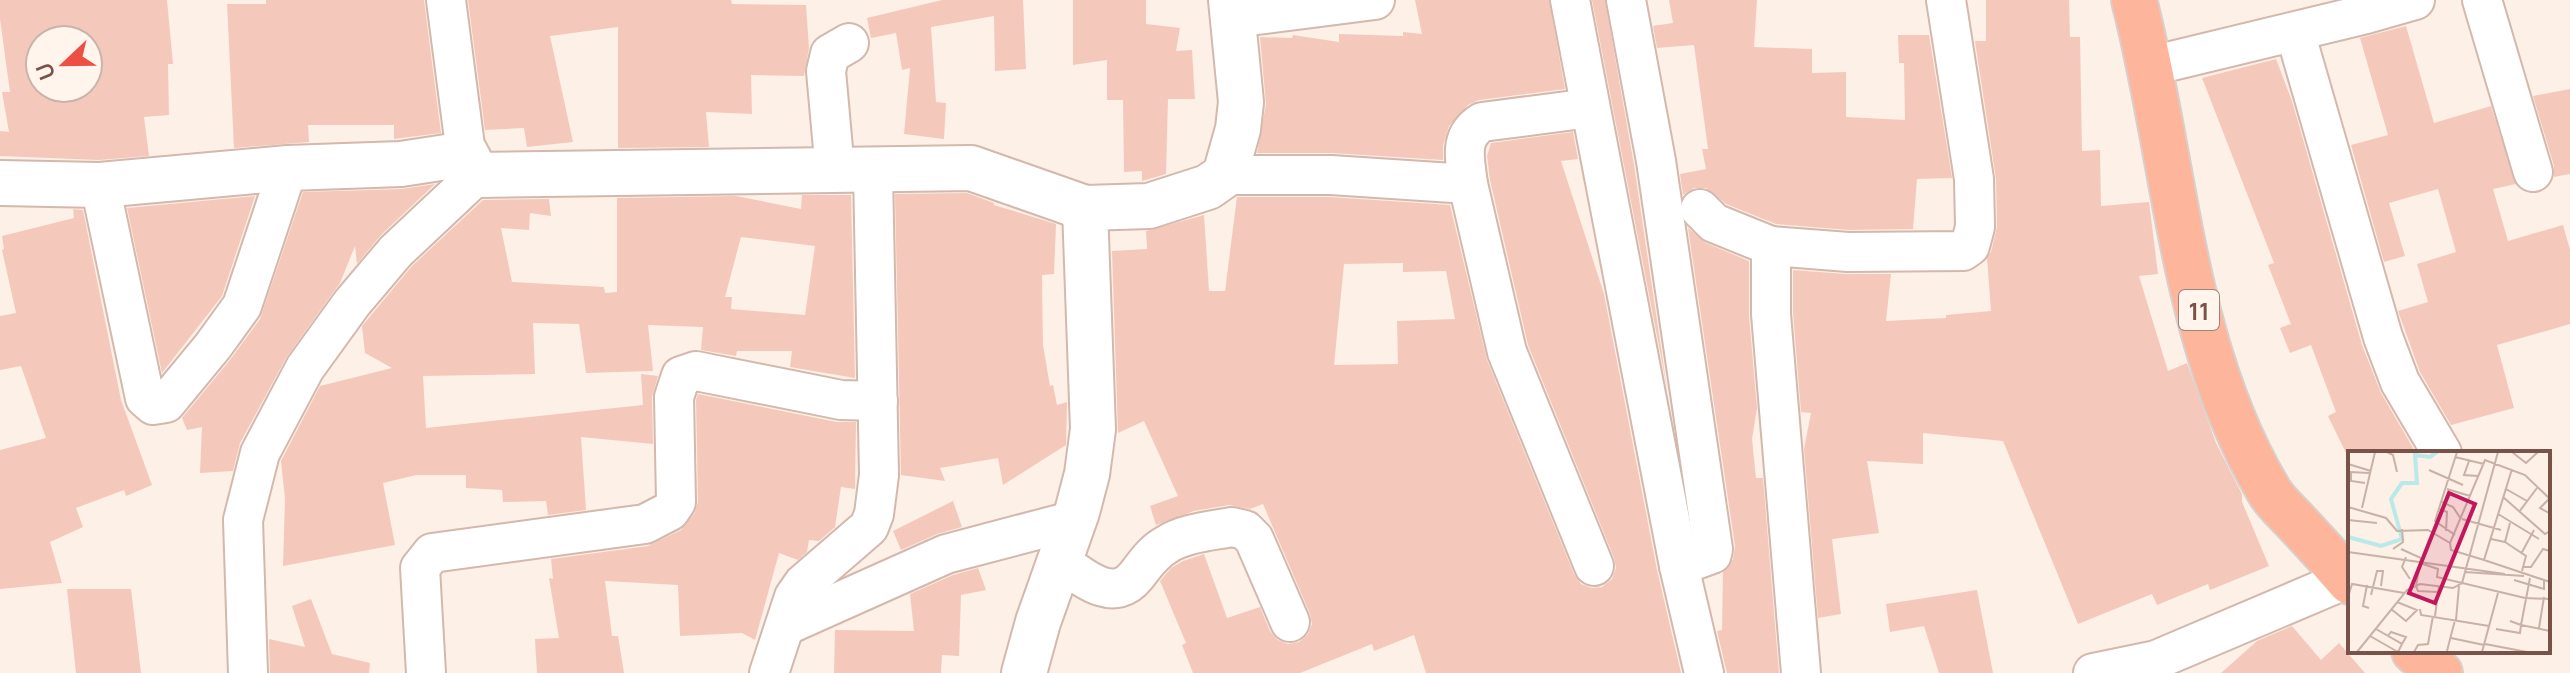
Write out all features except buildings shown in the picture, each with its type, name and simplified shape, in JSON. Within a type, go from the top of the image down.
[{"type":"highway","name":"11","points":[[2134,0],[2151,66],[2185,262],[2221,385],[2244,444],[2271,495],[2346,572]]},
{"type":"highway","points":[[2416,653],[2440,673]]},
{"type":"street","points":[[248,673],[243,520],[260,453],[305,368],[352,303],[471,164],[446,0]]},
{"type":"street","points":[[1225,175],[1238,129],[1241,102],[1232,9],[1375,0]]},
{"type":"street","points":[[1570,0],[1679,566],[1704,673]]},
{"type":"street","points":[[1626,0],[1656,161],[1713,549],[1707,557],[1679,566]]},
{"type":"street","points":[[1700,209],[1714,223],[1771,246],[1946,253],[1963,251],[1970,246],[1975,227],[1974,179],[1946,0]]},
{"type":"street","points":[[2151,66],[2295,32],[2364,7],[2415,0]]},
{"type":"street","points":[[2482,0],[2533,172]]},
{"type":"street","points":[[2295,32],[2383,337],[2400,382],[2441,451]]},
{"type":"street","points":[[769,673],[794,597],[803,584],[869,527],[874,514],[879,475],[878,401],[854,171],[826,71],[830,54],[849,43]]},
{"type":"street","points":[[1590,108],[1482,122],[1470,129],[1466,139],[1468,184],[1507,352],[1594,566]]},
{"type":"street","points":[[0,183],[100,185],[288,168],[401,164],[854,171],[971,168],[1085,208],[1149,206],[1208,187],[1225,175],[1331,175],[1468,184]]},
{"type":"street","points":[[100,185],[145,398],[153,405],[166,403],[185,383],[242,306],[288,168]]},
{"type":"street","points":[[1024,673],[1075,520],[1087,474],[1093,429],[1085,208]]},
{"type":"street","points":[[1771,246],[1771,314],[1801,673]]},
{"type":"street","points":[[426,673],[420,568],[432,553],[645,524],[670,511],[676,502],[674,397],[681,376],[696,371],[841,400],[878,401]]},
{"type":"street","points":[[785,626],[946,554],[1075,520]]},
{"type":"street","points":[[1060,561],[1098,588],[1115,588],[1133,580],[1149,558],[1176,540],[1232,527],[1240,528],[1254,539],[1290,622]]},
{"type":"street","points":[[2093,673],[2161,666],[2346,572]]}]
